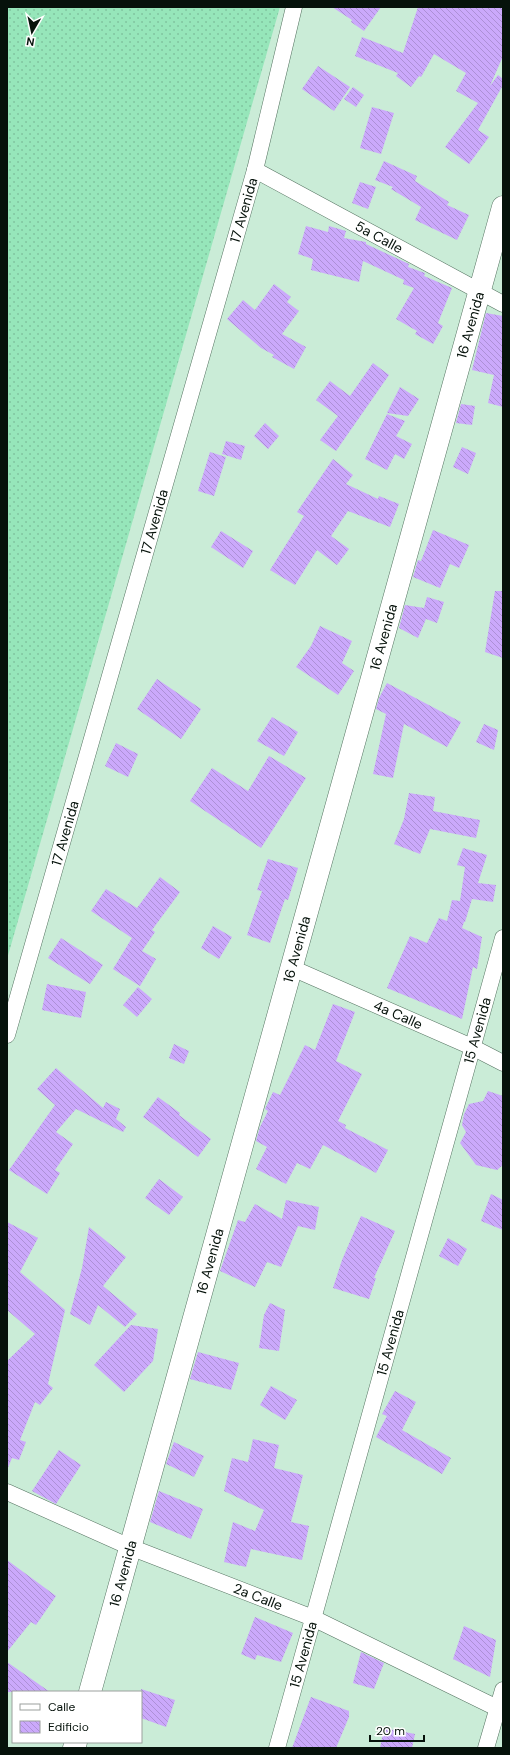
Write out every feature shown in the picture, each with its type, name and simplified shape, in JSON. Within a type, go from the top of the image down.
[{"type":"main road","name":"16 Avenida","points":[[90,1691],[503,206]]},
{"type":"street","name":"17 Avenida","points":[[7,1035],[255,170],[294,7]]},
{"type":"street","name":"5a Calle","points":[[255,170],[503,304]]},
{"type":"street","name":"15 Avenida","points":[[277,1748],[503,938]]},
{"type":"street","name":"4a Calle","points":[[292,968],[472,1047],[503,1063]]},
{"type":"street","name":"2a Calle","points":[[7,1492],[130,1547],[313,1618],[500,1710]]},
{"type":"street","points":[[486,1748],[500,1710],[503,1690]]},
{"type":"green space","points":[[7,7],[280,7],[7,959]]},
{"type":"building","points":[[332,7],[381,7],[364,31],[351,22],[352,20]]},
{"type":"building","points":[[418,7],[503,7],[503,56],[490,86],[498,75],[503,79],[503,85],[478,130],[489,137],[469,164],[445,147],[478,103],[456,91],[466,73],[434,54],[421,77],[419,76],[411,87],[396,76],[398,73],[355,56],[362,37],[403,53]]},
{"type":"building","points":[[318,66],[350,87],[334,111],[302,89]]},
{"type":"building","points":[[353,87],[364,95],[356,107],[344,99]]},
{"type":"building","points":[[372,107],[394,113],[381,154],[360,148]]},
{"type":"building","points":[[384,161],[417,176],[415,181],[449,202],[447,205],[469,215],[457,240],[415,220],[421,207],[391,189],[393,187],[375,180]]},
{"type":"building","points":[[360,182],[376,187],[368,209],[352,203]]},
{"type":"building","points":[[306,226],[328,232],[329,226],[346,231],[344,238],[366,242],[366,244],[409,264],[408,267],[425,273],[424,276],[452,288],[438,323],[443,326],[433,344],[415,334],[417,331],[396,319],[414,288],[403,284],[404,280],[363,261],[359,282],[311,270],[313,259],[298,254]]},
{"type":"building","points":[[274,284],[291,297],[287,302],[299,311],[282,334],[306,347],[294,369],[272,357],[274,355],[261,348],[227,319],[243,300],[255,310]]},
{"type":"building","points":[[486,313],[503,316],[503,407],[488,403],[494,375],[472,370]]},
{"type":"building","points":[[373,363],[389,375],[336,451],[320,440],[338,416],[316,400],[330,381],[350,396]]},
{"type":"building","points":[[400,387],[419,399],[408,416],[387,413]]},
{"type":"building","points":[[461,404],[475,406],[472,425],[456,423]]},
{"type":"building","points":[[387,414],[405,421],[396,436],[412,444],[404,459],[395,454],[387,470],[365,459]]},
{"type":"building","points":[[265,423],[279,436],[268,449],[254,436]]},
{"type":"building","points":[[226,441],[245,446],[241,460],[222,454]]},
{"type":"building","points":[[462,447],[476,453],[468,474],[453,467]]},
{"type":"building","points":[[210,452],[226,457],[214,496],[198,491]]},
{"type":"building","points":[[333,459],[353,475],[346,484],[378,499],[379,496],[399,504],[390,527],[348,511],[331,536],[349,549],[337,565],[317,550],[295,585],[270,570],[304,516],[297,512]]},
{"type":"building","points":[[433,530],[469,545],[459,568],[450,564],[440,588],[413,577],[418,560],[421,561]]},
{"type":"building","points":[[221,531],[253,551],[243,568],[211,547]]},
{"type":"building","points":[[495,591],[503,591],[503,658],[485,652]]},
{"type":"building","points":[[427,597],[444,602],[437,623],[426,619],[418,638],[399,628],[405,605],[424,608]]},
{"type":"building","points":[[320,626],[352,641],[342,663],[354,671],[338,695],[296,667],[311,646]]},
{"type":"building","points":[[157,679],[201,709],[181,739],[137,709]]},
{"type":"building","points":[[387,683],[461,722],[447,747],[404,724],[393,778],[373,774],[386,714],[376,709],[379,698]]},
{"type":"building","points":[[272,717],[298,732],[284,756],[257,741]]},
{"type":"building","points":[[484,724],[498,730],[494,750],[476,742]]},
{"type":"building","points":[[116,743],[138,754],[128,777],[105,766]]},
{"type":"building","points":[[269,756],[306,778],[261,848],[190,801],[212,768],[248,791]]},
{"type":"building","points":[[409,793],[435,797],[433,811],[480,820],[476,838],[430,829],[420,854],[394,844],[404,819]]},
{"type":"building","points":[[463,848],[487,855],[478,883],[496,885],[493,902],[472,899],[462,928],[482,937],[477,969],[473,967],[462,1019],[387,988],[410,936],[427,943],[439,918],[447,921],[452,900],[460,901],[465,867],[457,865]]},
{"type":"building","points":[[268,859],[298,868],[288,900],[285,899],[270,943],[247,935],[262,891],[257,890]]},
{"type":"building","points":[[160,877],[180,892],[152,930],[155,932],[142,951],[156,959],[140,986],[113,969],[132,938],[91,911],[106,889],[137,908]]},
{"type":"building","points":[[213,926],[232,937],[219,959],[201,948]]},
{"type":"building","points":[[61,938],[103,965],[90,984],[48,958]]},
{"type":"building","points":[[47,984],[86,992],[81,1018],[42,1010]]},
{"type":"building","points":[[138,987],[152,999],[137,1017],[123,1005]]},
{"type":"building","points":[[333,1004],[355,1012],[336,1061],[362,1074],[338,1121],[346,1125],[345,1128],[388,1150],[376,1173],[323,1145],[310,1169],[297,1163],[286,1184],[256,1169],[267,1147],[256,1141],[260,1127],[268,1111],[265,1109],[273,1092],[280,1095],[305,1045],[315,1050]]},
{"type":"building","points":[[174,1044],[189,1051],[184,1064],[169,1058]]},
{"type":"building","points":[[56,1068],[103,1108],[106,1102],[120,1109],[116,1119],[126,1127],[123,1132],[76,1109],[56,1132],[73,1144],[55,1170],[60,1173],[47,1194],[9,1170],[55,1105],[37,1089]]},
{"type":"building","points":[[488,1091],[503,1096],[503,1165],[497,1170],[476,1165],[460,1143],[466,1132],[462,1125],[464,1114],[469,1104],[483,1101]]},
{"type":"building","points":[[158,1097],[211,1139],[198,1157],[143,1117]]},
{"type":"building","points":[[159,1179],[183,1197],[169,1215],[145,1198]]},
{"type":"building","points":[[491,1194],[503,1200],[503,1230],[481,1221]]},
{"type":"building","points":[[286,1200],[319,1207],[315,1230],[298,1226],[281,1267],[267,1262],[255,1287],[220,1271],[238,1220],[245,1222],[255,1204],[282,1219]]},
{"type":"building","points":[[361,1216],[395,1231],[374,1278],[376,1278],[369,1299],[333,1288],[342,1260]]},
{"type":"building","points":[[7,1222],[38,1238],[20,1272],[65,1310],[48,1384],[53,1388],[40,1405],[35,1402],[20,1440],[26,1442],[19,1460],[12,1458],[7,1470],[7,1361],[35,1334],[7,1310]]},
{"type":"building","points":[[89,1227],[126,1257],[103,1286],[137,1314],[125,1327],[98,1305],[90,1325],[70,1314],[82,1268]]},
{"type":"building","points":[[448,1238],[467,1249],[458,1266],[439,1256]]},
{"type":"building","points":[[270,1303],[285,1310],[279,1351],[259,1348],[264,1315]]},
{"type":"building","points":[[131,1325],[158,1329],[153,1361],[124,1392],[94,1365]]},
{"type":"building","points":[[198,1352],[239,1363],[231,1390],[190,1379]]},
{"type":"building","points":[[271,1386],[297,1400],[285,1420],[260,1405]]},
{"type":"building","points":[[395,1391],[416,1402],[402,1430],[451,1458],[442,1474],[376,1437],[387,1416],[382,1414]]},
{"type":"building","points":[[253,1439],[279,1445],[274,1468],[303,1475],[291,1522],[309,1526],[302,1560],[251,1549],[246,1567],[224,1562],[233,1522],[255,1531],[264,1510],[224,1491],[232,1458],[248,1462]]},
{"type":"building","points":[[174,1442],[204,1456],[194,1477],[166,1464]]},
{"type":"building","points":[[59,1450],[81,1465],[56,1504],[32,1491]]},
{"type":"building","points":[[159,1491],[203,1509],[191,1539],[150,1522]]},
{"type":"building","points":[[7,1560],[56,1596],[36,1625],[31,1622],[7,1652]]},
{"type":"building","points":[[255,1617],[293,1633],[281,1662],[257,1655],[255,1660],[241,1654]]},
{"type":"building","points":[[464,1626],[496,1640],[490,1677],[453,1659]]},
{"type":"building","points":[[361,1652],[384,1663],[374,1689],[353,1683]]},
{"type":"building","points":[[7,1662],[49,1691],[12,1691],[7,1692]]},
{"type":"building","points":[[141,1689],[175,1700],[166,1727],[142,1718]]},
{"type":"building","points":[[311,1697],[349,1711],[349,1717],[336,1748],[292,1748]]},
{"type":"building","points":[[384,1728],[415,1734],[412,1748],[380,1748]]}]
